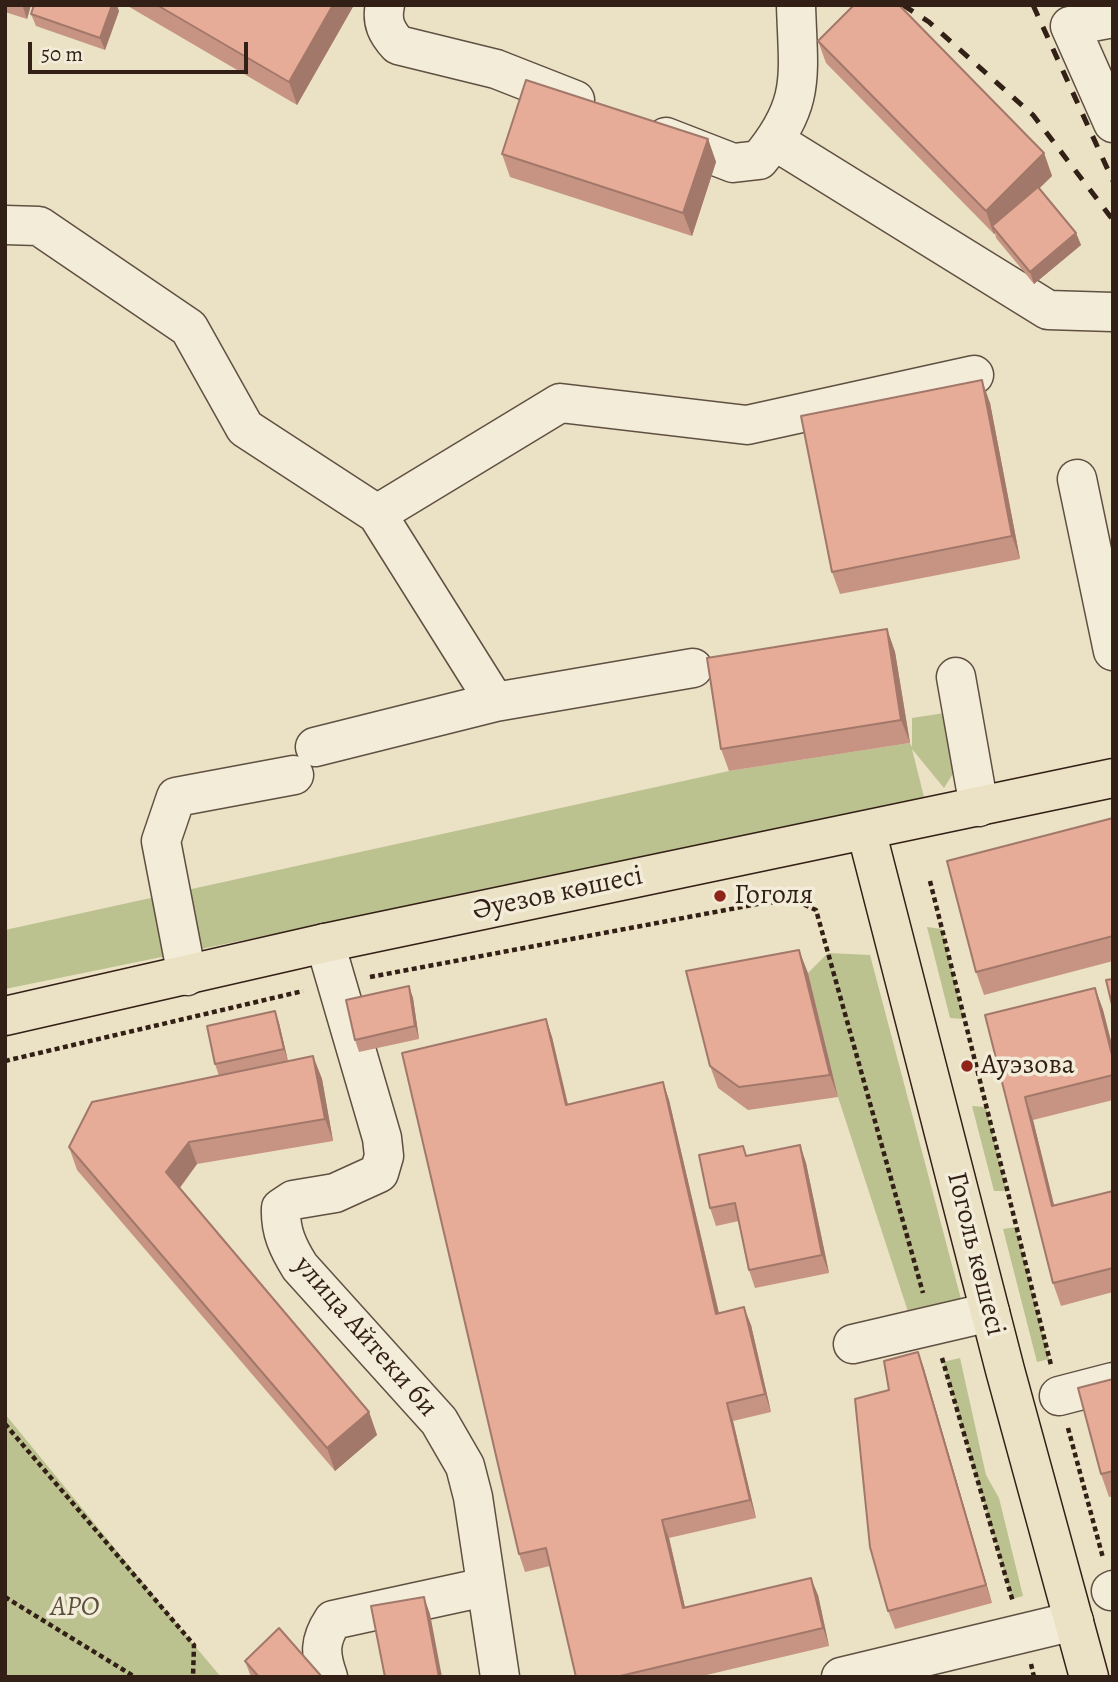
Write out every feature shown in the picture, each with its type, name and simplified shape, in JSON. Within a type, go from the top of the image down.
[{"type":"main road","name":"Әуезов көшесі","points":[[5,1016],[325,943],[1113,778]]},
{"type":"main road","name":"Гоголь көшесі","points":[[866,830],[990,1312],[1089,1677]]},
{"type":"street","points":[[385,5],[383,14],[387,34],[398,45],[496,69],[733,163],[759,160],[791,116],[799,89],[796,5]]},
{"type":"street","points":[[1113,18],[1066,16],[1113,123]]},
{"type":"street","points":[[775,141],[1048,310],[1113,312]]},
{"type":"street","points":[[5,225],[39,226],[189,328],[245,428],[377,514],[495,702]]},
{"type":"street","points":[[377,514],[560,403],[747,425],[974,375]]},
{"type":"street","points":[[1077,479],[1113,651]]},
{"type":"street","points":[[187,976],[162,841],[176,797],[495,702],[693,668]]},
{"type":"street","points":[[956,677],[979,807]]},
{"type":"street","name":"улица Айтеки би","points":[[325,943],[334,984],[382,1138],[384,1156],[379,1173],[335,1193],[293,1200],[281,1208],[280,1223],[286,1246],[300,1267],[439,1422],[466,1466],[500,1677]]},
{"type":"street","points":[[853,1344],[990,1312]]},
{"type":"street","points":[[1059,1396],[1113,1382]]},
{"type":"street","points":[[328,1677],[320,1655],[323,1635],[333,1620],[485,1587]]},
{"type":"street","points":[[841,1677],[1074,1621]]},
{"type":"path","points":[[930,881],[1059,1396],[1112,1590]]},
{"type":"path","points":[[5,1061],[334,984],[763,902],[796,901],[816,910]]},
{"type":"path","points":[[5,1424],[194,1645],[193,1677]]},
{"type":"path","points":[[5,1597],[135,1677]]},
{"type":"green space","points":[[951,712],[961,761],[944,788],[912,749],[925,801],[5,989],[5,930],[729,771],[910,743],[912,747],[912,718]]},
{"type":"green space","points":[[927,927],[942,929],[964,1019],[950,1018]]},
{"type":"green space","points":[[828,953],[870,955],[966,1318],[914,1330],[838,1097],[808,973]]},
{"type":"green space","points":[[972,1106],[986,1107],[1007,1191],[994,1191]]},
{"type":"green space","points":[[1016,1227],[1049,1359],[1037,1362],[1003,1229]]},
{"type":"green space","points":[[960,1358],[986,1475],[999,1498],[1023,1596],[1012,1599],[943,1362]]},
{"type":"green space","name":"АРО","points":[[5,1414],[194,1645],[221,1677],[5,1677]]},
{"type":"building","points":[[34,5],[112,5],[100,38],[31,14]]},
{"type":"building","points":[[157,5],[333,5],[289,82]]},
{"type":"building","points":[[854,5],[899,5],[1044,153],[986,211],[818,41]]},
{"type":"building","points":[[526,80],[708,139],[683,213],[502,154]]},
{"type":"building","points":[[1038,187],[1076,233],[1030,272],[992,226]]},
{"type":"building","points":[[982,380],[1012,536],[832,572],[801,416]]},
{"type":"building","points":[[887,629],[901,720],[721,749],[707,658]]},
{"type":"building","points":[[1113,818],[1113,936],[976,972],[947,861]]},
{"type":"building","points":[[799,950],[830,1075],[739,1087],[710,1066],[686,971]]},
{"type":"building","points":[[1113,979],[1113,1009],[1106,980]]},
{"type":"building","points":[[409,986],[415,1026],[355,1040],[346,1000]]},
{"type":"building","points":[[1095,988],[1113,1059],[1113,1075],[1025,1097],[1052,1206],[1113,1191],[1113,1268],[1053,1283],[985,1015]]},
{"type":"building","points":[[275,1011],[284,1049],[215,1064],[207,1026]]},
{"type":"building","points":[[546,1019],[566,1105],[663,1082],[716,1314],[744,1307],[765,1394],[727,1403],[750,1500],[662,1520],[683,1608],[811,1578],[823,1628],[616,1677],[576,1677],[546,1548],[519,1554],[402,1053]]},
{"type":"building","points":[[313,1056],[325,1119],[189,1142],[166,1172],[369,1412],[327,1448],[69,1147],[92,1102]]},
{"type":"building","points":[[800,1145],[822,1255],[749,1270],[735,1203],[710,1208],[699,1155],[743,1146],[746,1156]]},
{"type":"building","points":[[918,1352],[986,1585],[888,1611],[870,1547],[855,1399],[889,1390],[884,1361]]},
{"type":"building","points":[[1113,1379],[1113,1471],[1101,1474],[1078,1388]]},
{"type":"building","points":[[424,1597],[439,1677],[385,1677],[371,1606]]},
{"type":"building","points":[[279,1628],[322,1677],[259,1677],[245,1661]]},
{"type":"railway","points":[[903,5],[929,22],[1033,115],[1113,220]]},
{"type":"railway","points":[[1033,5],[1113,181]]},
{"type":"place","name":"Гоголя","points":[[720,896]]},
{"type":"place","name":"Ауэзова","points":[[967,1066]]}]
